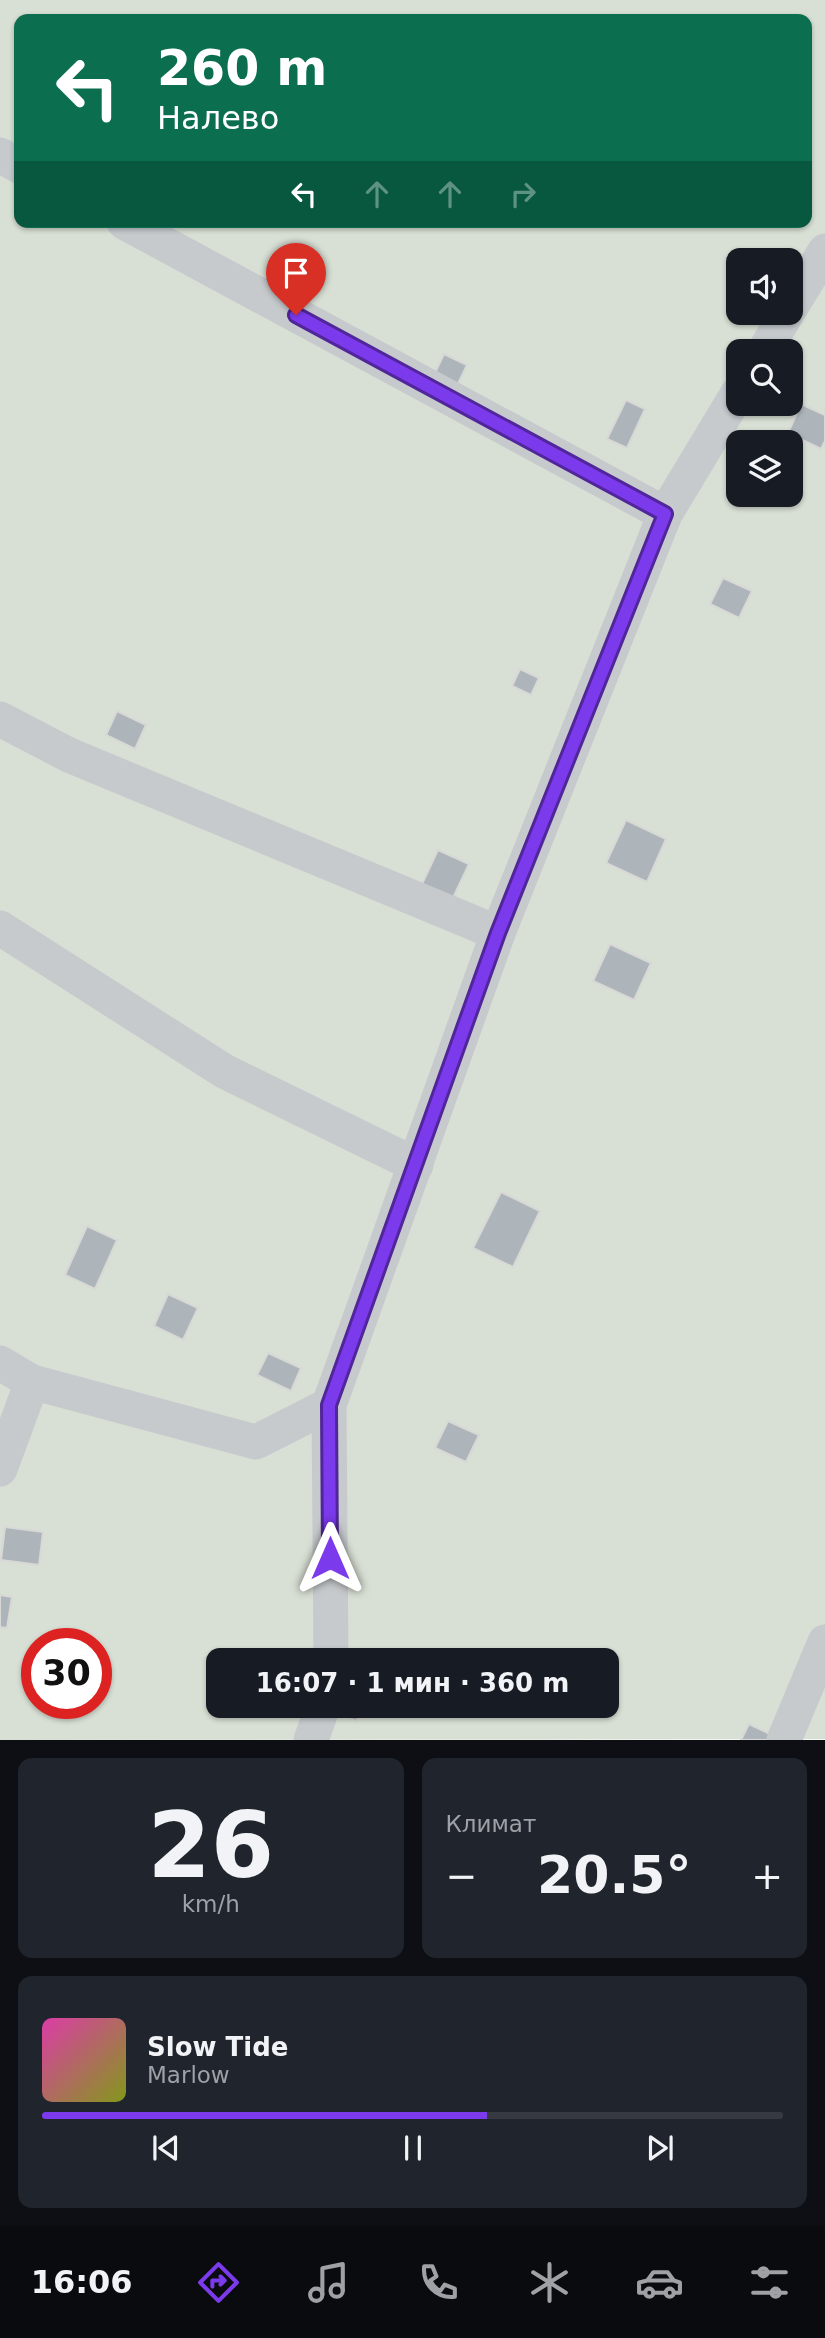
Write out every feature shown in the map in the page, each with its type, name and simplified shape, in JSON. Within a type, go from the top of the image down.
[{"type":"street","points":[[135,228],[665,514]]},
{"type":"street","points":[[803,287],[825,251]]},
{"type":"street","points":[[331,1648],[329,1405],[498,933],[665,514],[726,413]]},
{"type":"street","points":[[0,719],[69,755],[498,933]]},
{"type":"street","points":[[0,928],[224,1071],[416,1165]]},
{"type":"street","points":[[0,1363],[32,1382],[256,1442],[329,1405]]},
{"type":"street","points":[[0,1469],[32,1382]]},
{"type":"street","points":[[784,1740],[825,1642]]},
{"type":"street","points":[[311,1740],[319,1718]]},
{"type":"shaded area","points":[[0,0],[825,0],[825,1739],[0,1740]]},
{"type":"building","points":[[286,273],[309,284],[300,304],[277,293]]},
{"type":"building","points":[[444,354],[467,365],[456,388],[433,377]]},
{"type":"building","points":[[626,400],[645,409],[627,448],[607,439]]},
{"type":"building","points":[[803,405],[825,415],[825,441],[821,449],[803,440],[803,430],[789,430],[796,416],[803,416]]},
{"type":"building","points":[[723,578],[752,591],[739,618],[710,604]]},
{"type":"building","points":[[520,669],[539,678],[531,695],[512,686]]},
{"type":"building","points":[[117,711],[146,725],[135,749],[106,735]]},
{"type":"building","points":[[626,820],[666,839],[647,882],[606,863]]},
{"type":"building","points":[[438,850],[469,864],[452,900],[421,886]]},
{"type":"building","points":[[610,944],[651,963],[634,1000],[593,981]]},
{"type":"building","points":[[501,1192],[540,1211],[513,1267],[473,1248]]},
{"type":"building","points":[[87,1226],[117,1240],[95,1289],[65,1275]]},
{"type":"building","points":[[168,1294],[198,1308],[183,1340],[154,1326]]},
{"type":"building","points":[[268,1353],[301,1368],[291,1391],[257,1375]]},
{"type":"building","points":[[448,1421],[479,1435],[466,1462],[435,1448]]},
{"type":"building","points":[[5,1527],[43,1532],[39,1565],[1,1560]]},
{"type":"building","points":[[0,1595],[12,1597],[7,1628],[0,1627]]},
{"type":"building","points":[[749,1724],[770,1734],[768,1740],[741,1740]]},
{"type":"route","points":[[296,315],[665,514],[498,933],[329,1405],[330,1558]]}]
